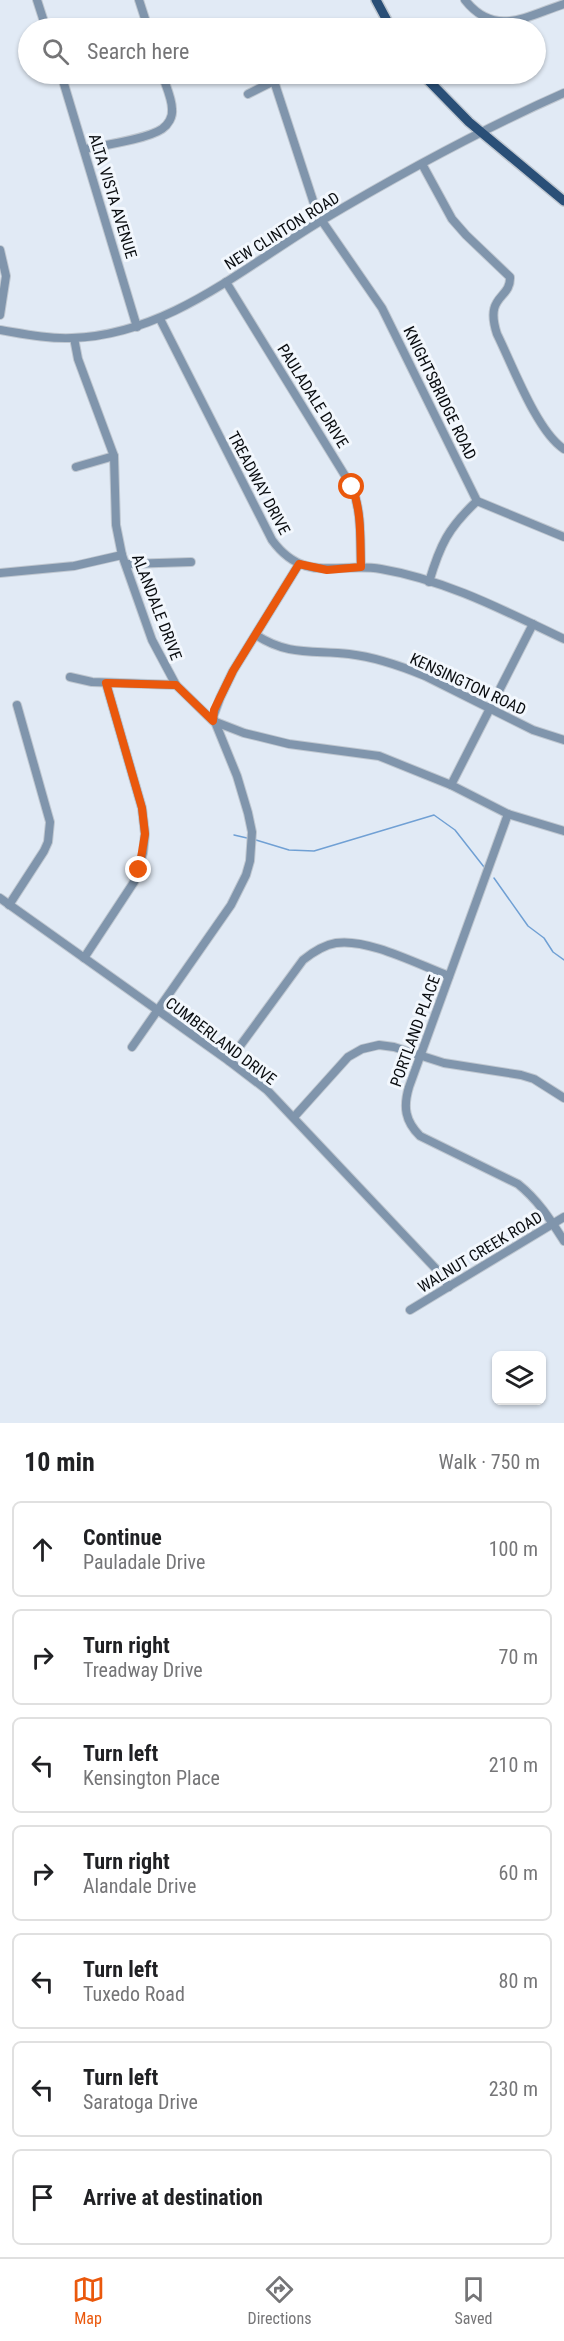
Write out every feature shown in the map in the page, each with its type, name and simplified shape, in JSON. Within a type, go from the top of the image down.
[{"type":"main road","points":[[376,0],[386,18]]},
{"type":"main road","points":[[431,84],[455,109],[564,201]]},
{"type":"street","points":[[37,0],[43,18]]},
{"type":"street","points":[[139,0],[145,18]]},
{"type":"street","points":[[465,0],[480,16],[485,18]]},
{"type":"street","points":[[523,18],[564,3]]},
{"type":"street","name":"ALTA VISTA AVENUE","points":[[64,84],[137,327]]},
{"type":"street","points":[[85,149],[152,133],[166,126],[171,118],[172,109],[165,84]]},
{"type":"street","points":[[248,94],[268,84]]},
{"type":"street","name":"KNIGHTSBRIDGE ROAD","points":[[275,84],[321,221],[382,308],[477,501]]},
{"type":"street","name":"NEW CLINTON ROAD","points":[[0,330],[37,336],[74,338],[106,334],[160,319],[226,282],[321,221],[422,164],[519,113],[564,93]]},
{"type":"street","points":[[422,164],[452,219],[465,236],[510,277],[510,283],[495,305],[493,320],[497,334],[539,420],[553,440],[564,449]]},
{"type":"street","points":[[0,250],[6,276],[0,315]]},
{"type":"street","name":"PAULADALE DRIVE","points":[[226,282],[352,487],[357,499],[359,516],[361,567]]},
{"type":"street","name":"TREADWAY DRIVE","points":[[160,319],[272,540],[284,553],[299,564],[327,570],[361,567],[394,571],[492,603],[564,639]]},
{"type":"street","name":"ALANDALE DRIVE","points":[[74,338],[78,359],[114,456],[116,525],[122,555],[152,640],[176,685],[213,721],[274,741],[371,754],[451,785],[508,814],[564,831]]},
{"type":"street","points":[[76,467],[114,456]]},
{"type":"street","points":[[429,582],[441,543],[452,527],[477,501],[564,537]]},
{"type":"street","points":[[0,573],[74,566],[122,555]]},
{"type":"street","points":[[127,564],[191,562]]},
{"type":"street","points":[[132,1047],[231,905],[246,875],[250,861],[252,832],[245,801],[230,757],[213,721],[214,710],[299,564]]},
{"type":"street","points":[[451,785],[533,624]]},
{"type":"street","name":"KENSINGTON ROAD","points":[[256,635],[282,649],[295,652],[352,654],[406,669],[533,730],[564,740]]},
{"type":"street","points":[[70,676],[84,681],[106,683],[176,685]]},
{"type":"street","points":[[84,958],[134,882],[143,853],[145,834],[142,808],[106,683]]},
{"type":"street","points":[[9,905],[44,851],[48,842],[50,822],[17,705]]},
{"type":"street","name":"PORTLAND PLACE","points":[[508,814],[420,1055],[405,1101],[406,1117],[420,1136],[518,1184],[538,1202],[564,1241]]},
{"type":"street","name":"CUMBERLAND DRIVE","points":[[0,898],[267,1090],[437,1270],[449,1287]]},
{"type":"street","points":[[229,1061],[303,960],[315,951],[330,945],[358,943],[449,976]]},
{"type":"street","points":[[294,1118],[348,1057],[362,1049],[379,1045],[394,1047],[464,1067],[521,1075],[534,1079],[564,1098]]},
{"type":"street","name":"WALNUT CREEK ROAD","points":[[410,1310],[564,1217]]},
{"type":"waterway","points":[[256,840],[289,850],[314,851],[434,815],[455,830],[484,867]]},
{"type":"waterway","points":[[234,835],[247,838]]},
{"type":"waterway","points":[[494,878],[528,926],[544,938],[553,952],[564,960]]},
{"type":"route","points":[[139,870],[143,853],[145,823],[106,683],[176,685],[213,721],[214,710],[233,671],[299,564],[327,570],[361,567],[359,516],[357,499],[352,487]]}]
